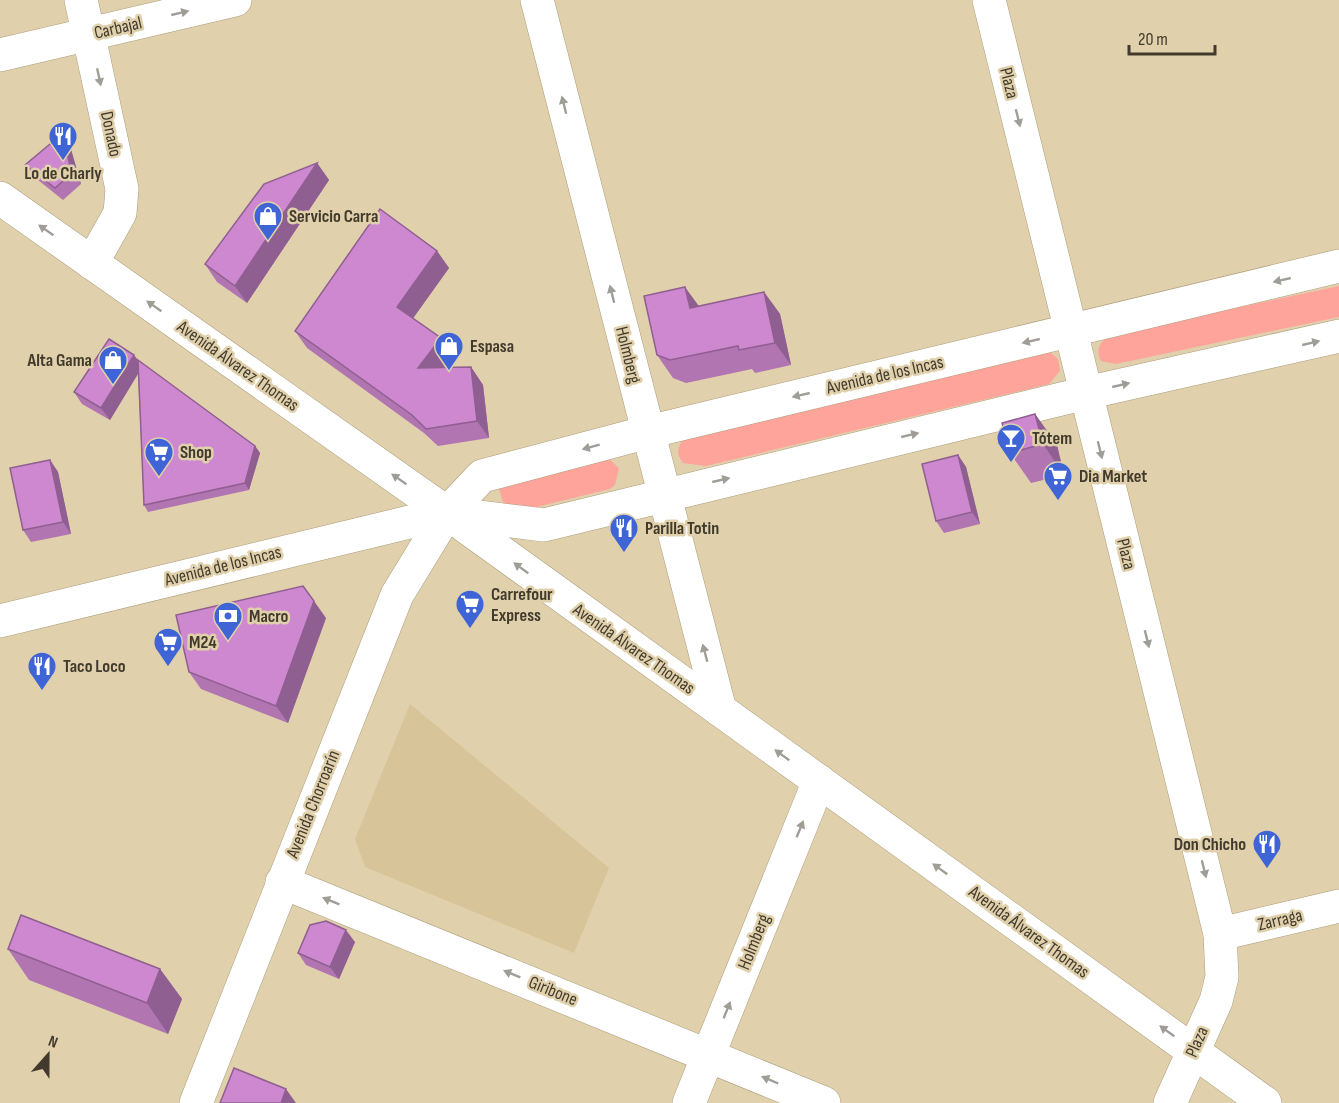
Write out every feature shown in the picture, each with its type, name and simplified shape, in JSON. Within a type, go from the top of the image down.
[{"type":"main road","name":"Donado","points":[[81,0],[122,189],[120,213],[92,263]]},
{"type":"main road","name":"Carbajal","points":[[0,55],[235,0]]},
{"type":"main road","name":"Holmberg","points":[[537,0],[720,710]]},
{"type":"main road","name":"Plaza","points":[[989,0],[1220,934],[1222,977],[1216,1001],[1170,1103]]},
{"type":"main road","name":"Avenida Álvarez Thomas","points":[[0,198],[447,513],[1265,1103]]},
{"type":"main road","name":"Avenida de los Incas","points":[[447,513],[482,476],[648,432],[1339,266]]},
{"type":"main road","name":"Avenida de los Incas","points":[[0,621],[447,513],[544,525],[1086,393],[1339,336]]},
{"type":"main road","name":"Avenida Chorroarín","points":[[196,1103],[397,595],[447,513]]},
{"type":"main road","name":"Holmberg","points":[[689,1103],[819,781]]},
{"type":"main road","name":"Giribone","points":[[282,882],[824,1103]]},
{"type":"main road","name":"Zarraga","points":[[1220,934],[1339,906]]},
{"type":"shaded area","points":[[1339,286],[1339,317],[1116,364],[1101,361],[1099,357],[1099,347],[1108,335]]},
{"type":"shaded area","points":[[1050,352],[1058,359],[1060,371],[1049,384],[706,466],[683,463],[678,454],[683,439]]},
{"type":"shaded area","points":[[608,458],[619,468],[615,485],[610,489],[516,512],[504,505],[499,489],[517,477]]},
{"type":"shaded area","points":[[410,704],[609,868],[574,953],[365,867],[355,839]]},
{"type":"building","points":[[62,134],[72,173],[55,188],[25,165]]},
{"type":"building","points":[[317,163],[235,286],[205,264],[264,184]]},
{"type":"building","points":[[380,209],[437,251],[397,307],[441,338],[418,368],[471,367],[477,421],[426,429],[412,415],[295,331]]},
{"type":"building","points":[[685,287],[690,308],[764,292],[775,343],[739,350],[738,346],[670,360],[657,355],[644,296]]},
{"type":"building","points":[[109,339],[134,355],[101,408],[74,392]]},
{"type":"building","points":[[138,360],[255,446],[245,483],[144,505]]},
{"type":"building","points":[[1035,414],[1043,444],[1010,453],[1002,423]]},
{"type":"building","points":[[958,455],[972,512],[936,521],[922,464]]},
{"type":"building","points":[[50,460],[63,522],[23,530],[10,468]]},
{"type":"building","points":[[303,586],[314,601],[276,706],[189,672],[176,615]]},
{"type":"building","points":[[21,915],[160,969],[147,1003],[8,949]]},
{"type":"building","points":[[326,921],[346,930],[330,967],[298,953],[310,925]]},
{"type":"building","points":[[234,1068],[286,1089],[281,1103],[220,1103]]},
{"type":"place","name":"Lo de Charly","points":[[63,162]]},
{"type":"place","name":"Servicio Carra","points":[[268,242]]},
{"type":"place","name":"Espasa","points":[[449,372]]},
{"type":"place","name":"Alta Gama","points":[[113,386]]},
{"type":"place","name":"Tótem","points":[[1011,464]]},
{"type":"place","name":"Shop","points":[[159,478]]},
{"type":"place","name":"Dia Market","points":[[1058,502]]},
{"type":"place","name":"Parilla Totin","points":[[624,554]]},
{"type":"place","name":"Carrefour Express","points":[[470,630]]},
{"type":"place","name":"Macro","points":[[228,642]]},
{"type":"place","name":"M24","points":[[168,668]]},
{"type":"place","name":"Taco Loco","points":[[42,692]]},
{"type":"place","name":"Don Chicho","points":[[1267,870]]}]
